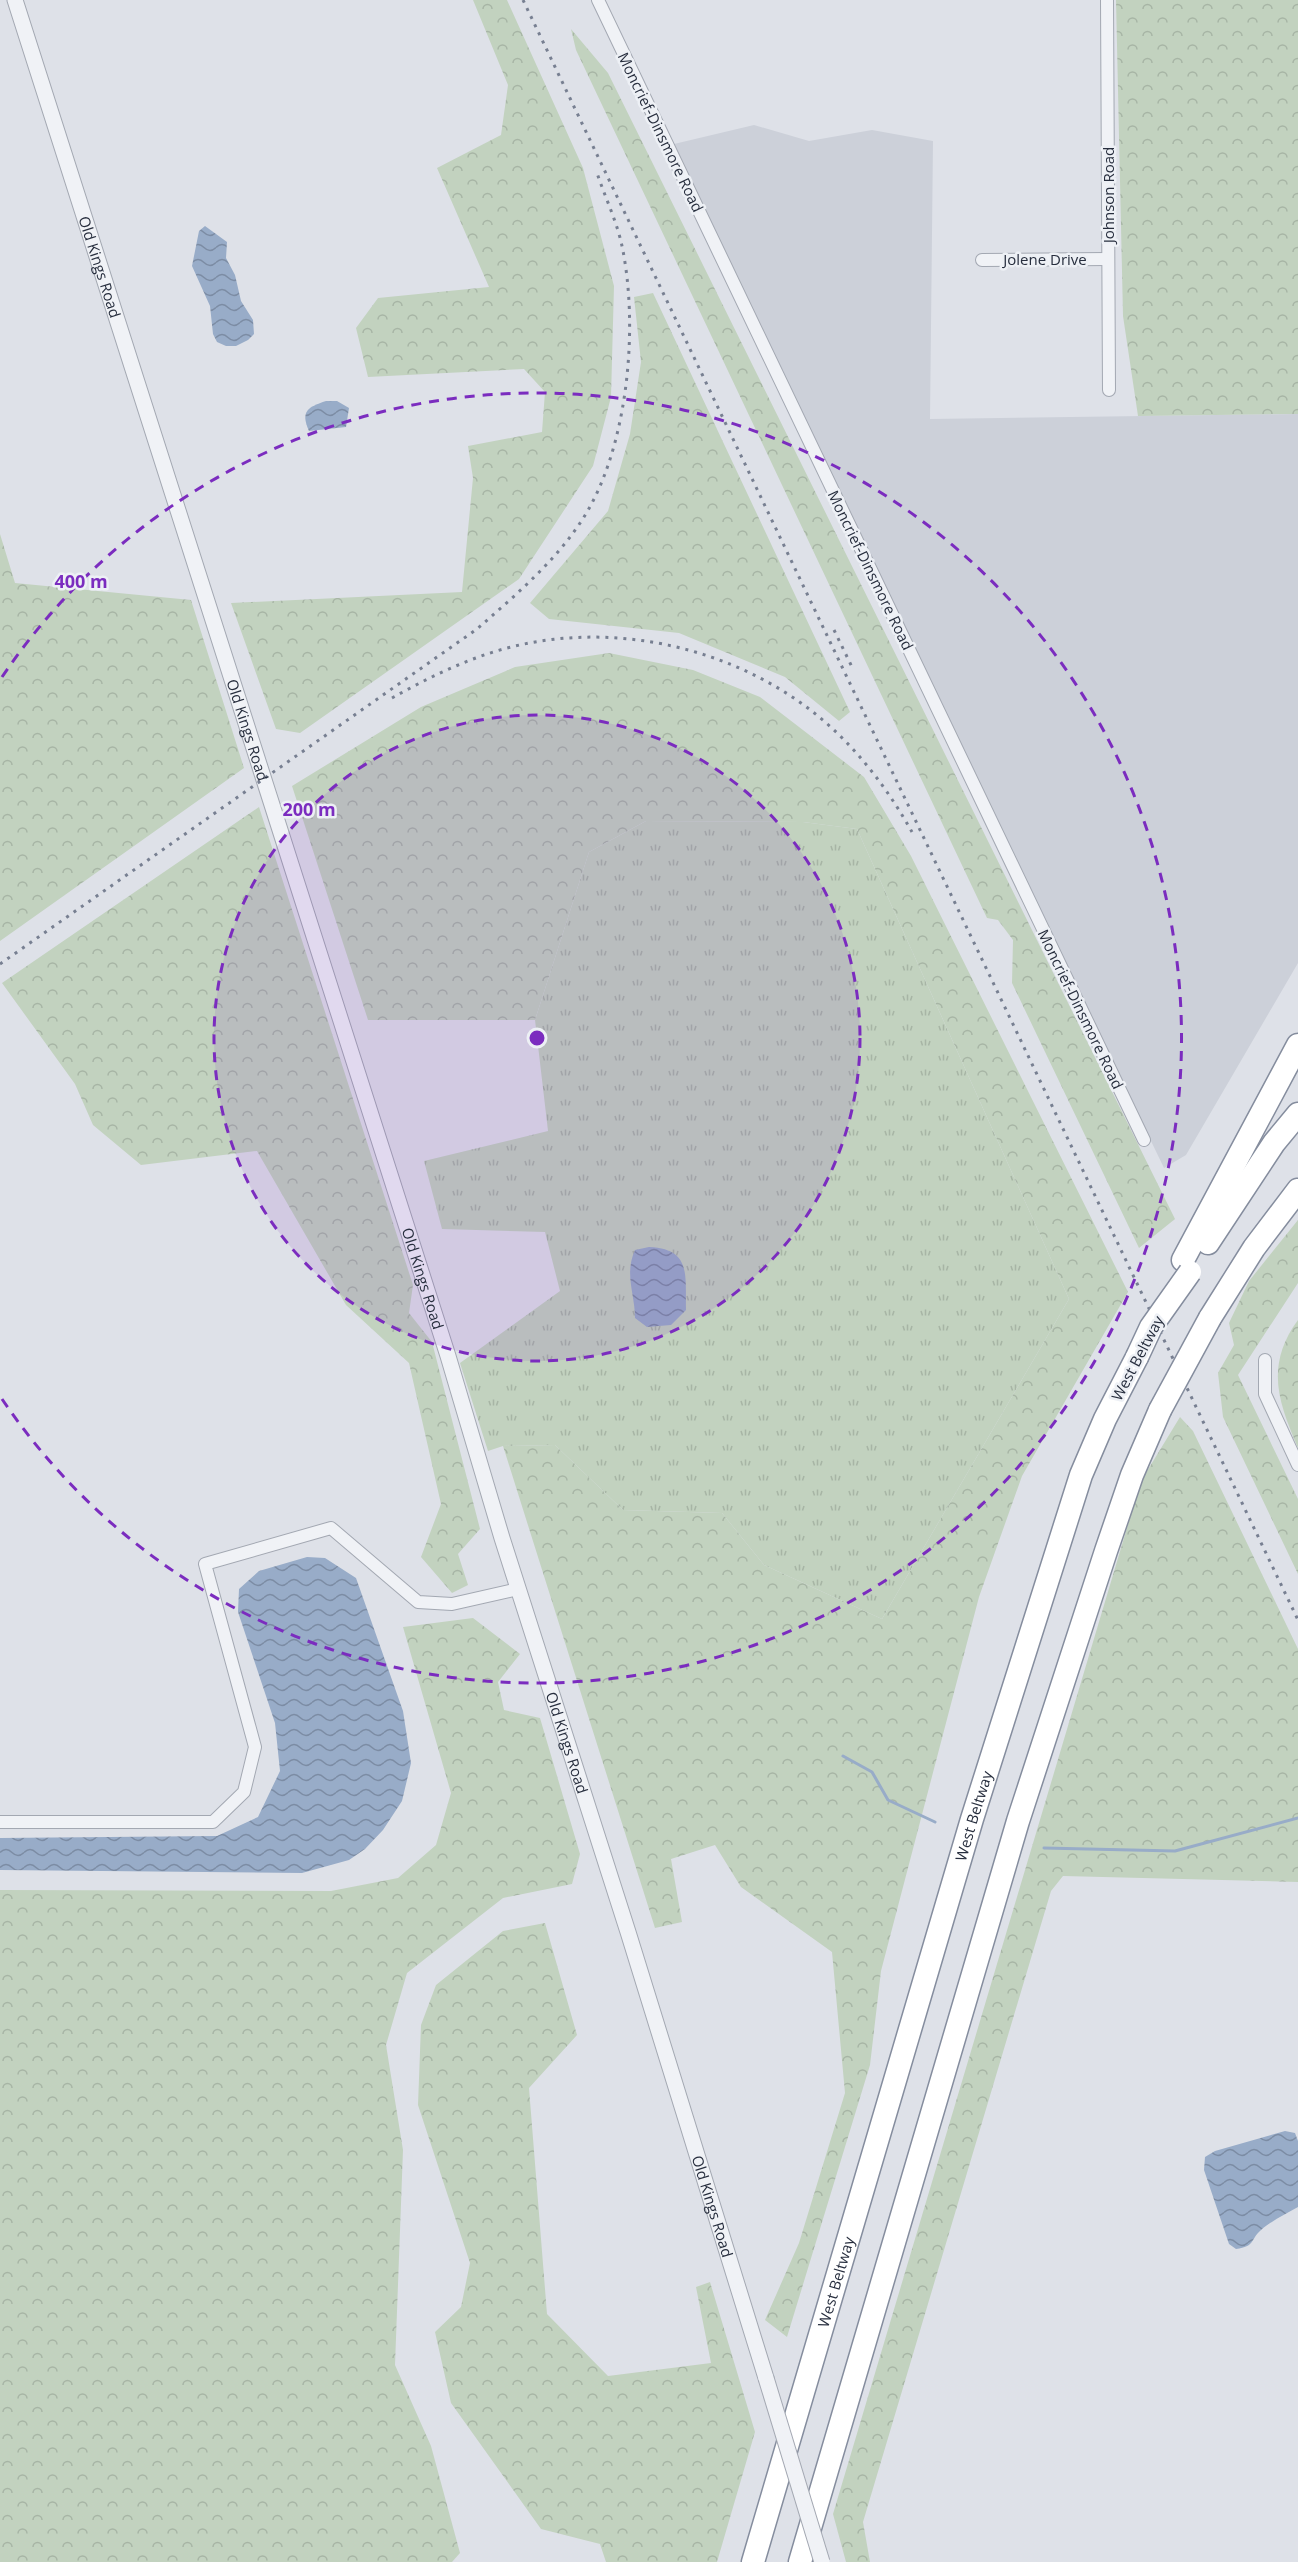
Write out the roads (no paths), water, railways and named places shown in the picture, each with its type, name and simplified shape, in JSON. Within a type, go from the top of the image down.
[{"type":"highway","points":[[1186,1266],[1298,1045]]},
{"type":"highway","name":"West Beltway","points":[[753,2562],[972,1819],[1081,1475],[1105,1419],[1151,1327],[1186,1266],[1274,1143],[1298,1114]]},
{"type":"highway","points":[[800,2562],[1018,1821],[1132,1475],[1160,1410],[1210,1318],[1254,1248],[1298,1190]]},
{"type":"street","name":"Old Kings Road","points":[[15,0],[437,1322],[518,1589],[615,1891],[822,2562]]},
{"type":"street","name":"Moncrief-Dinsmore Road","points":[[598,0],[1144,1140]]},
{"type":"street","name":"Johnson Road","points":[[1107,0],[1109,390]]},
{"type":"street","name":"Jolene Drive","points":[[982,260],[1108,259]]},
{"type":"street","points":[[1265,1360],[1265,1394],[1298,1465]]},
{"type":"street","points":[[0,1822],[213,1822],[244,1792],[255,1748],[205,1564],[331,1528],[418,1602],[452,1604],[518,1589]]},
{"type":"water","points":[[205,226],[227,242],[226,258],[235,275],[241,301],[253,320],[254,334],[236,346],[226,346],[217,342],[213,334],[210,306],[192,266],[199,231]]},
{"type":"water","points":[[326,401],[337,401],[349,408],[346,427],[309,431],[305,419],[307,411],[314,405]]},
{"type":"water","points":[[649,1247],[673,1253],[683,1266],[686,1310],[671,1325],[647,1327],[635,1318],[630,1267],[635,1250]]},
{"type":"water","points":[[307,1557],[325,1558],[356,1578],[403,1711],[411,1763],[402,1801],[383,1830],[365,1849],[349,1860],[302,1873],[0,1870],[0,1838],[217,1836],[258,1817],[280,1771],[275,1723],[238,1612],[239,1589],[259,1571]]},
{"type":"water","points":[[1285,2131],[1295,2133],[1298,2141],[1298,2207],[1265,2227],[1250,2245],[1236,2249],[1229,2244],[1204,2170],[1205,2157],[1215,2151]]},
{"type":"waterway","points":[[843,1756],[872,1772],[888,1800],[935,1822]]},
{"type":"waterway","points":[[1044,1848],[1175,1851],[1298,1818]]},
{"type":"railway","points":[[523,0],[1298,1620]]},
{"type":"railway","points":[[0,964],[477,629],[541,570],[570,537],[593,501],[605,473],[615,442],[627,376],[629,342],[627,276],[620,237],[597,173]]},
{"type":"railway","points":[[834,630],[852,667]]},
{"type":"railway","points":[[392,698],[472,659],[541,641],[583,637],[625,639],[666,645],[707,656],[747,671],[784,692],[818,716],[858,755],[893,800],[912,832]]}]
